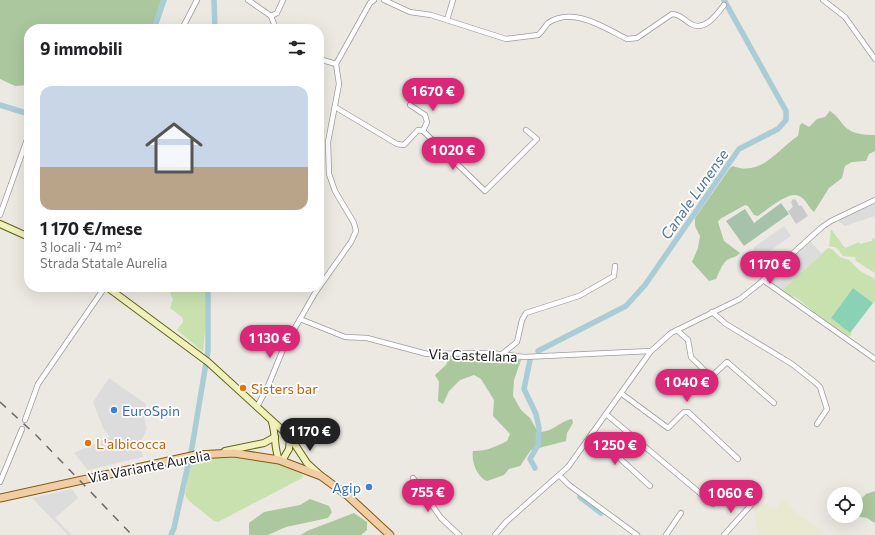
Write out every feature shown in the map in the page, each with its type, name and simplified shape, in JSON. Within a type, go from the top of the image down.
[{"type":"main road","points":[[0,224],[24,235]]},
{"type":"main road","points":[[113,292],[206,361],[290,437],[307,463],[321,476]]},
{"type":"main road","points":[[271,421],[274,446],[280,461]]},
{"type":"main road","points":[[215,453],[264,443],[274,437]]},
{"type":"main road","points":[[280,461],[289,449],[290,437]]},
{"type":"main road","name":"Via Variante Aurelia","points":[[0,498],[184,457],[215,453],[250,454],[298,466],[321,476],[348,496],[390,535]]},
{"type":"street","points":[[185,24],[197,0]]},
{"type":"street","points":[[248,0],[271,16],[274,24]]},
{"type":"street","points":[[271,16],[277,13],[283,0]]},
{"type":"street","points":[[324,280],[351,242],[356,231],[354,223],[335,191],[329,174],[328,142],[339,84],[336,64],[370,3],[374,0]]},
{"type":"street","points":[[384,0],[410,12],[431,15],[506,39],[538,35],[548,24],[577,17],[586,19],[632,40],[672,14],[677,14],[692,24],[702,26],[714,18],[724,5]]},
{"type":"street","points":[[447,20],[453,0]]},
{"type":"street","points":[[823,0],[845,17],[875,59]]},
{"type":"street","points":[[324,60],[336,64]]},
{"type":"street","points":[[410,106],[425,115],[427,122],[423,131]]},
{"type":"street","points":[[335,107],[397,144],[404,145],[418,130],[423,131],[485,191],[537,139],[526,130]]},
{"type":"street","points":[[0,215],[24,148]]},
{"type":"street","points":[[495,535],[506,522],[560,476],[622,394],[651,351],[671,333],[740,298],[825,226],[875,200]]},
{"type":"street","points":[[502,354],[517,342],[522,320],[526,313],[592,290],[614,276],[615,266]]},
{"type":"street","points":[[763,280],[875,359]]},
{"type":"street","points":[[25,420],[38,384],[102,292]]},
{"type":"street","points":[[256,407],[268,386],[284,347],[316,292]]},
{"type":"street","points":[[712,312],[726,324],[792,364],[820,387],[827,409],[817,424]]},
{"type":"street","name":"Via Castellana","points":[[300,319],[345,337],[366,338],[427,354],[502,354],[524,357],[651,351]]},
{"type":"street","points":[[677,330],[688,340],[691,357],[709,375],[713,375],[727,362],[774,403]]},
{"type":"street","points":[[622,394],[668,428],[684,412],[688,412],[738,459]]},
{"type":"street","points":[[606,414],[713,504]]},
{"type":"street","points":[[0,482],[22,429]]},
{"type":"street","points":[[592,434],[650,486]]},
{"type":"street","points":[[0,467],[6,470]]},
{"type":"street","points":[[560,476],[569,485],[637,535]]},
{"type":"street","points":[[413,478],[441,518],[459,535]]},
{"type":"street","points":[[724,535],[751,505]]},
{"type":"street","points":[[666,535],[681,513]]},
{"type":"shaded area","points":[[793,199],[796,200],[799,206],[801,205],[808,216],[796,224],[788,211],[793,207],[791,202]]},
{"type":"shaded area","points":[[875,202],[875,216],[845,226],[838,221]]},
{"type":"shaded area","points":[[784,226],[791,236],[755,261],[754,247]]},
{"type":"shaded area","points":[[811,242],[822,254],[781,291],[770,282],[770,279]]},
{"type":"shaded area","points":[[109,378],[146,404],[143,414],[147,429],[142,439],[139,441],[143,457],[88,470],[74,453],[110,437],[104,430],[93,402]]},
{"type":"shaded area","points":[[72,489],[78,498],[55,518],[72,535],[68,535],[32,498]]},
{"type":"green space","points":[[0,0],[161,0],[154,24],[24,24],[24,85],[15,86],[0,79]]},
{"type":"green space","points":[[830,111],[848,129],[856,133],[875,135],[875,151],[869,154],[866,161],[852,162],[845,166],[842,178],[829,188],[814,212],[803,199],[795,195],[784,198],[758,216],[754,215],[748,206],[745,205],[720,219],[718,222],[724,241],[740,253],[726,261],[721,267],[716,279],[709,281],[692,262],[698,248],[700,236],[695,226],[695,218],[730,168],[733,166],[752,168],[760,165],[776,155],[798,136],[800,125],[802,123],[809,127],[817,119],[825,117]]},
{"type":"green space","points":[[781,203],[789,214],[744,246],[726,221],[745,209],[754,223]]},
{"type":"green space","points":[[831,229],[845,248],[859,242],[860,244],[872,241],[872,239],[875,238],[875,273],[856,261],[855,257],[843,256],[837,248],[829,246]]},
{"type":"green space","points":[[828,248],[832,249],[840,257],[849,260],[860,271],[875,279],[875,302],[873,303],[853,288],[831,318],[852,334],[848,338],[812,313],[813,311],[794,296],[792,299],[781,291]]},
{"type":"green space","points":[[853,288],[873,303],[850,333],[831,318]]},
{"type":"green space","points":[[207,292],[203,352],[177,330],[183,322],[183,318],[170,308],[173,299],[170,293]]},
{"type":"green space","points":[[453,356],[497,357],[521,360],[514,380],[513,396],[521,410],[530,418],[538,432],[544,432],[572,419],[573,423],[567,433],[566,441],[531,450],[520,466],[509,469],[504,475],[487,481],[483,479],[474,464],[473,451],[499,445],[507,441],[510,434],[493,416],[494,400],[481,379],[474,375],[460,380],[449,391],[443,404],[438,401],[439,382],[435,375],[446,365],[449,358]]},
{"type":"green space","points":[[209,458],[245,458],[270,461],[293,469],[303,475],[302,478],[218,522],[214,521],[189,501],[185,495],[190,463]]},
{"type":"green space","points":[[875,491],[875,523],[863,517],[863,497],[866,494]]},
{"type":"green space","points":[[310,499],[329,506],[332,512],[328,518],[286,527],[268,535],[249,535],[249,523],[264,512],[300,505]]},
{"type":"green space","points":[[785,500],[797,514],[823,530],[822,535],[757,535],[754,505],[768,504],[769,508],[778,507],[779,501]]},
{"type":"green space","points":[[354,513],[367,522],[367,530],[361,535],[301,535],[307,531]]},
{"type":"waterway","name":"Canale Lunense","points":[[156,24],[164,0]]},
{"type":"waterway","points":[[214,0],[215,24]]},
{"type":"waterway","name":"Canale Lunense","points":[[538,351],[626,306],[645,285],[739,149],[778,129],[786,120],[786,111],[724,0]]},
{"type":"waterway","name":"Canale Lunense","points":[[0,105],[24,112]]},
{"type":"waterway","points":[[171,535],[174,528],[192,447],[208,351],[208,292]]},
{"type":"waterway","name":"Canale Lunense","points":[[530,360],[524,389],[536,414],[539,428],[538,445],[530,459],[535,468]]},
{"type":"waterway","name":"Canale Lunense","points":[[580,497],[601,513]]},
{"type":"railway","points":[[0,402],[37,436],[132,535]]},
{"type":"place","name":"Sisters bar","points":[[243,388]]},
{"type":"place","name":"EuroSpin","points":[[114,410]]},
{"type":"place","name":"L'albicocca","points":[[88,443]]},
{"type":"place","name":"Agip","points":[[369,487]]}]
